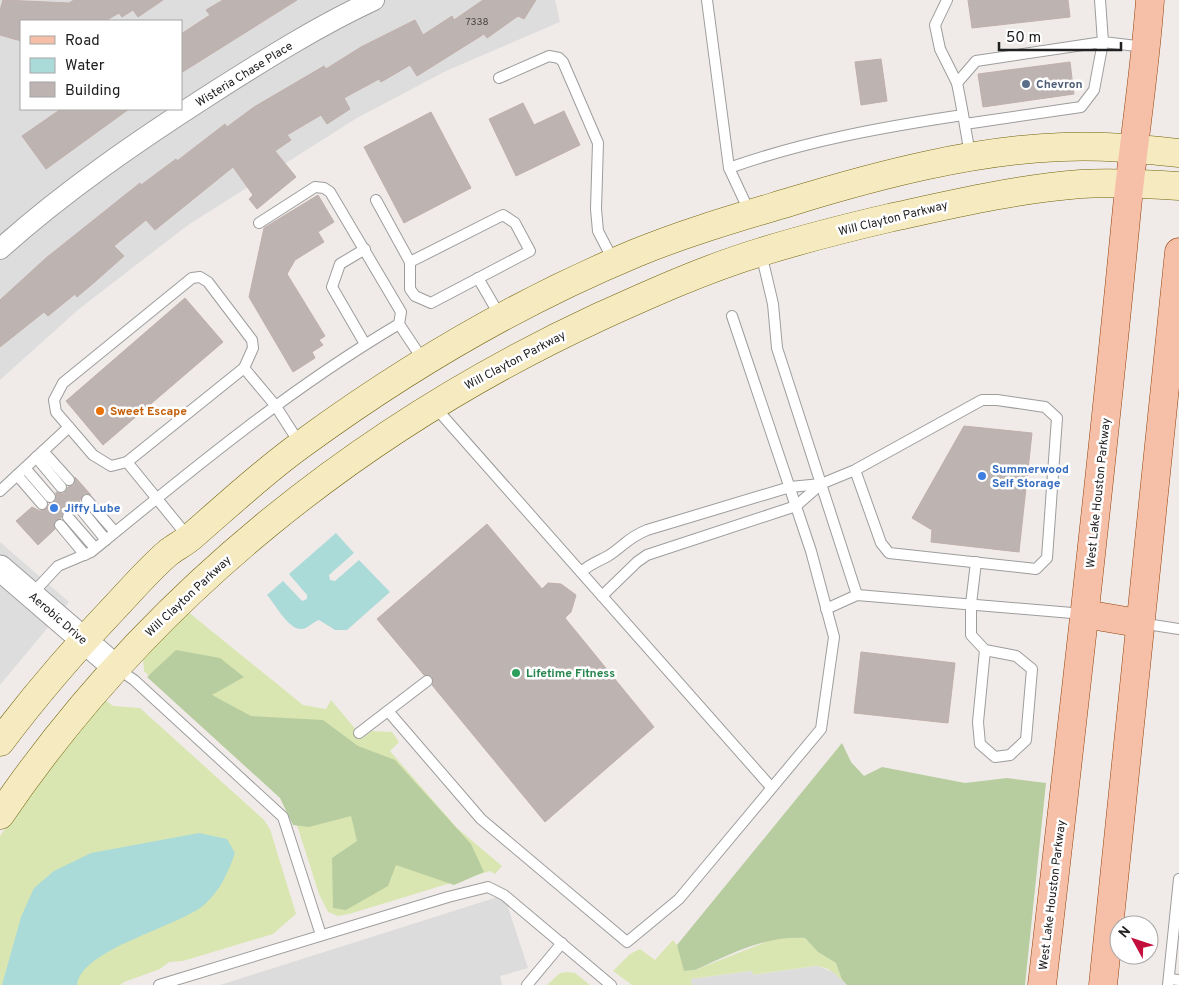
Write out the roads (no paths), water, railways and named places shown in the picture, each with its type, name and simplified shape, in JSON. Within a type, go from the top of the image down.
[{"type":"main road","name":"West Lake Houston Parkway","points":[[1042,985],[1085,614],[1129,183],[1147,47],[1150,0]]},
{"type":"main road","points":[[0,742],[84,640],[170,552],[190,538],[251,483],[300,445],[424,362],[501,318],[615,263],[686,234],[888,175],[971,158],[1061,147],[1133,148],[1179,153]]},
{"type":"main road","name":"Will Clayton Parkway","points":[[0,815],[52,744],[115,667],[238,548],[294,501],[361,453],[433,405],[509,360],[644,296],[760,252],[976,198],[1083,184],[1129,183],[1179,186]]},
{"type":"main road","points":[[750,214],[760,252]]},
{"type":"main road","points":[[1103,985],[1138,623],[1158,464],[1179,252]]},
{"type":"main road","points":[[1085,614],[1138,623]]},
{"type":"street","name":"Wisteria Chase Place","points":[[0,249],[52,206],[150,134],[336,18],[374,0]]},
{"type":"street","name":"Aerobic Drive","points":[[0,568],[115,667]]},
{"type":"lane","points":[[707,0],[729,168],[750,214]]},
{"type":"lane","points":[[947,0],[935,25],[940,49],[957,83],[971,158]]},
{"type":"lane","points":[[729,168],[774,152],[878,127],[1081,107],[1094,90],[1103,42],[1100,0]]},
{"type":"lane","points":[[957,83],[976,61],[1103,42],[1147,47]]},
{"type":"lane","points":[[499,78],[549,56],[559,58],[563,62],[598,143],[596,209],[598,230],[615,263]]},
{"type":"lane","points":[[259,223],[315,187],[324,188],[336,199],[400,312],[399,324],[424,362]]},
{"type":"lane","points":[[376,200],[410,262],[410,289],[415,296],[426,303],[431,303],[530,251],[515,223],[503,215],[410,262]]},
{"type":"lane","points":[[365,250],[340,264],[332,287],[365,344]]},
{"type":"lane","points":[[760,252],[772,304],[777,348],[857,595]]},
{"type":"lane","points":[[200,277],[208,282],[252,340],[253,348],[244,368],[127,462],[111,466],[93,456],[56,412],[54,400],[63,382],[192,278],[200,277]]},
{"type":"lane","points":[[478,278],[501,318]]},
{"type":"lane","points":[[388,711],[481,819],[627,942],[679,899],[821,729],[834,637],[811,551],[732,316]]},
{"type":"lane","points":[[31,595],[58,566],[86,555],[275,405],[365,344],[399,324]]},
{"type":"lane","points":[[244,368],[275,405],[300,445]]},
{"type":"lane","points":[[581,572],[592,562],[608,556],[632,536],[790,487],[820,484],[855,470],[982,400],[997,400],[1045,407],[1057,418],[1047,558],[1036,569],[889,553],[881,543],[855,470]]},
{"type":"lane","points":[[433,405],[771,787]]},
{"type":"lane","points":[[0,491],[68,427]]},
{"type":"lane","points":[[40,454],[65,484]]},
{"type":"lane","points":[[127,462],[190,538]]},
{"type":"lane","points":[[21,472],[50,497]]},
{"type":"lane","points":[[21,472],[42,504]]},
{"type":"lane","points":[[602,596],[636,562],[647,555],[796,506],[820,484]]},
{"type":"lane","points":[[106,540],[83,504],[115,532]]},
{"type":"lane","points":[[68,517],[95,548]]},
{"type":"lane","points":[[60,525],[86,555]]},
{"type":"lane","points":[[976,562],[971,604],[970,635],[985,650],[1016,656],[1032,669],[1026,740],[1010,755],[995,757],[980,744],[978,722],[985,650]]},
{"type":"lane","points":[[826,609],[857,595],[1085,614]]},
{"type":"lane","points":[[1138,623],[1179,629]]},
{"type":"lane","points":[[115,667],[134,680],[283,817],[321,935]]},
{"type":"lane","points":[[359,733],[427,682]]},
{"type":"lane","points":[[1172,981],[1179,879]]},
{"type":"lane","points":[[160,985],[321,935],[479,888],[488,887],[504,895],[611,985]]},
{"type":"lane","points":[[527,985],[562,943]]},
{"type":"water","points":[[336,533],[354,553],[329,575],[330,580],[335,581],[359,560],[390,592],[347,630],[335,630],[319,620],[303,629],[296,628],[287,621],[267,595],[283,581],[302,601],[307,599],[307,595],[289,574]]},
{"type":"water","points":[[199,833],[227,839],[235,853],[223,881],[215,894],[204,905],[174,922],[132,940],[95,960],[83,972],[77,985],[2,985],[21,917],[34,888],[54,871],[91,853]]},
{"type":"place","name":"Chevron","points":[[1026,84]]},
{"type":"place","name":"Sweet Escape","points":[[100,411]]},
{"type":"place","name":"Summerwood Self Storage","points":[[982,476]]},
{"type":"place","name":"Jiffy Lube","points":[[54,508]]},
{"type":"place","name":"Lifetime Fitness","points":[[516,673]]}]
